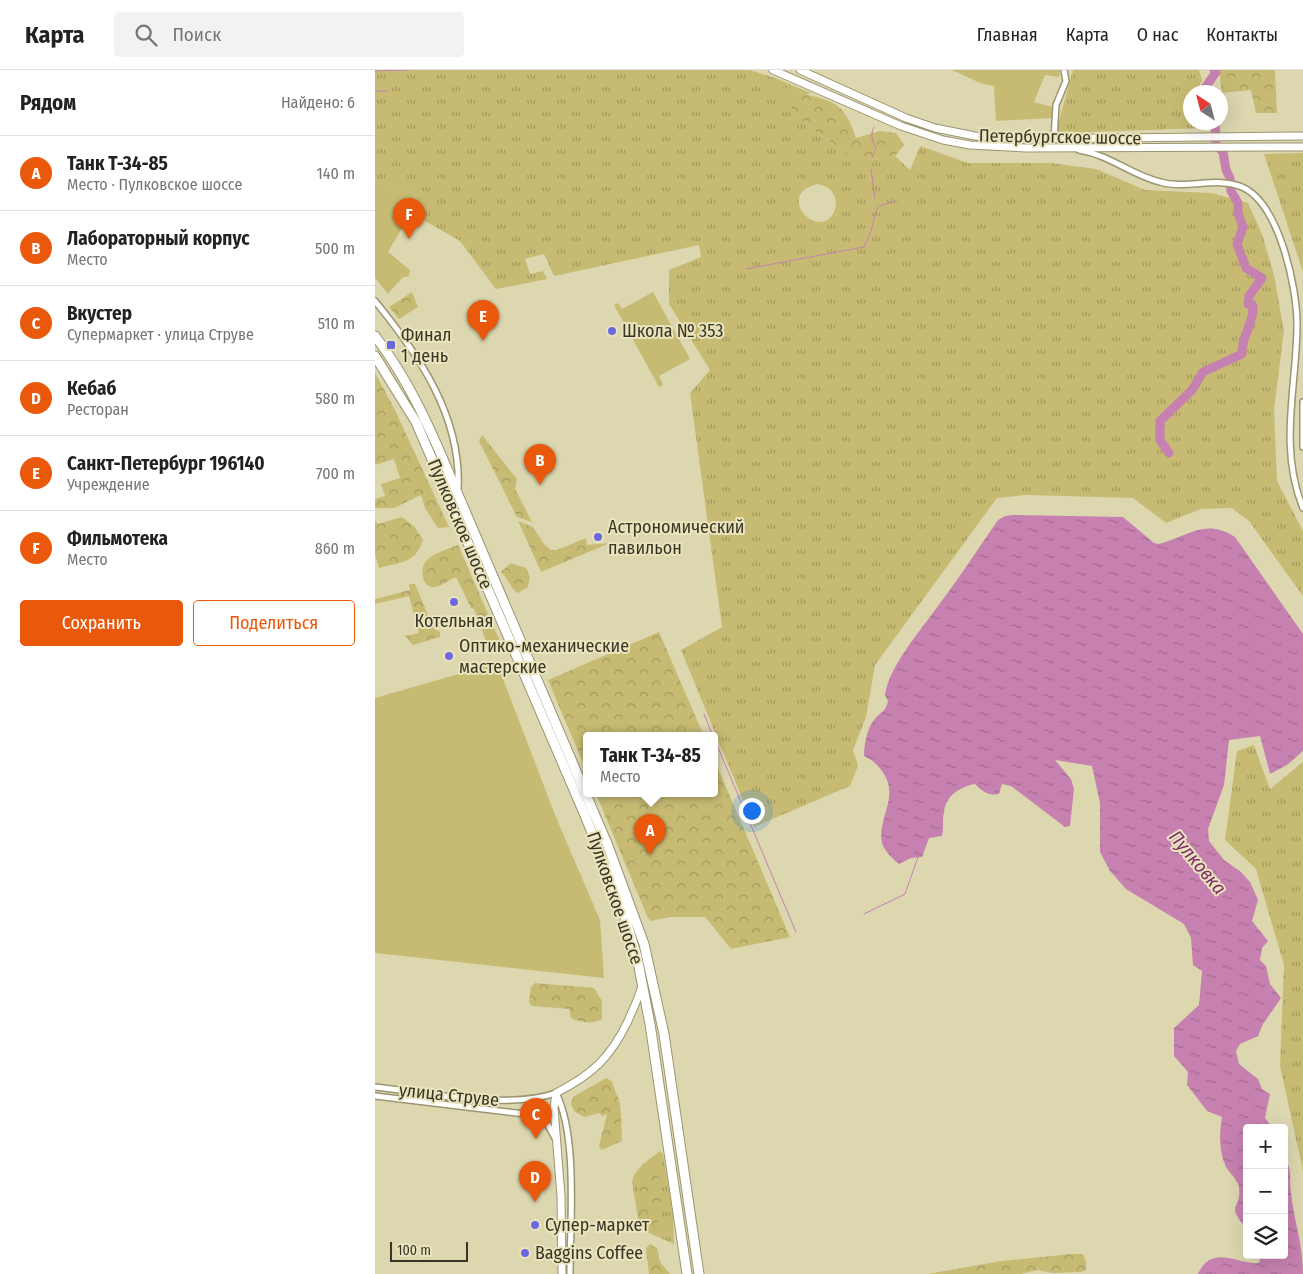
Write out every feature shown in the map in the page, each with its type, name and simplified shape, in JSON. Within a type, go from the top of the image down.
[{"type":"highway","name":"Пулковское шоссе","points":[[375,336],[400,371],[415,398],[458,493],[583,787]]},
{"type":"highway","name":"Пулковское шоссе","points":[[375,356],[416,422],[510,651],[611,878],[629,929],[642,982],[671,1156],[687,1274]]},
{"type":"highway","name":"Пулковское шоссе","points":[[587,797],[645,944],[664,1034],[699,1274]]},
{"type":"main road","name":"Петербургское шоссе","points":[[773,70],[871,114],[932,137],[970,145],[1022,148],[1303,147]]},
{"type":"main road","name":"Петербургское шоссе","points":[[801,70],[875,105],[935,128],[975,136],[1023,139],[1303,136]]},
{"type":"main road","points":[[1022,148],[1023,139]]},
{"type":"main road","name":"улица Струве","points":[[556,1092],[589,1074],[609,1055],[638,1000],[642,982]]},
{"type":"main road","points":[[556,1092],[554,1108],[561,1219],[561,1274]]},
{"type":"street","points":[[1053,139],[1056,105],[1066,82],[1064,70]]},
{"type":"street","name":"Петербургское шоссе","points":[[1064,148],[1091,152],[1105,157],[1158,182],[1177,185],[1222,183],[1237,185],[1247,189],[1271,218],[1291,280],[1297,329],[1289,436],[1292,468],[1303,508]]},
{"type":"street","name":"Пулковское шоссе","points":[[375,301],[420,364],[446,414],[455,438],[458,493]]},
{"type":"street","points":[[1303,402],[1303,446]]},
{"type":"street","name":"улица Струве","points":[[375,1087],[506,1101],[529,1100],[556,1092]]},
{"type":"street","points":[[556,1092],[563,1106],[569,1156],[570,1274]]},
{"type":"street","name":"улица Струве","points":[[375,1096],[533,1115],[548,1125],[558,1148]]},
{"type":"green space","points":[[375,70],[750,70],[811,93],[805,95],[787,88],[799,119],[848,155],[873,159],[895,156],[910,170],[920,146],[968,163],[1051,163],[1096,169],[1145,190],[1212,193],[1248,203],[1262,234],[1274,275],[1284,331],[1274,409],[1277,481],[1303,531],[1303,596],[1249,521],[1232,508],[1201,509],[1166,523],[1133,498],[1027,495],[997,498],[875,665],[866,717],[853,750],[858,766],[850,786],[754,827],[718,740],[718,732],[715,732],[681,650],[722,627],[690,393],[710,370],[669,304],[669,270],[701,257],[699,245],[554,276],[544,254],[525,259],[530,274],[543,271],[547,279],[496,289],[460,241],[411,213],[416,192],[403,185],[388,188],[375,178]],"holes":[[[817,184],[826,187],[833,193],[836,207],[827,220],[819,222],[804,214],[799,206],[799,198],[805,190]]]},
{"type":"green space","points":[[952,70],[1060,70],[1059,77],[1045,75],[1034,102],[1053,107],[1052,118],[996,121],[994,86],[980,83]]},
{"type":"green space","points":[[1073,70],[1199,70],[1202,80],[1200,85],[1183,85],[1183,129],[1060,133],[1057,128]]},
{"type":"green space","points":[[1219,70],[1275,70],[1277,113],[1256,113],[1251,90],[1228,92],[1228,85],[1221,85]]},
{"type":"green space","points":[[787,88],[830,101],[838,106],[850,123],[856,138],[880,131],[896,133],[904,145],[895,156],[873,159],[848,155],[799,119],[780,89]]},
{"type":"green space","points":[[1303,153],[1303,272],[1264,154]]},
{"type":"green space","points":[[375,178],[388,188],[403,185],[416,192],[411,213],[388,252],[410,270],[409,276],[402,278],[388,294],[375,278]]},
{"type":"green space","points":[[412,292],[418,307],[399,319],[389,307]]},
{"type":"green space","points":[[653,292],[690,359],[659,376],[663,385],[659,387],[614,305],[618,303],[622,309]]},
{"type":"green space","points":[[375,373],[395,410],[449,527],[438,528],[425,508],[421,495],[394,508],[375,508],[375,499],[385,496],[381,484],[400,478],[394,459],[375,465]]},
{"type":"green space","points":[[482,435],[517,479],[515,489],[532,522],[517,517],[479,441]]},
{"type":"green space","points":[[402,517],[414,526],[423,540],[420,548],[416,554],[406,561],[379,568],[375,554],[375,521],[378,524]]},
{"type":"green space","points":[[518,521],[533,527],[544,544],[551,550],[557,550],[586,538],[587,545],[610,543],[541,572]]},
{"type":"green space","points":[[458,545],[502,646],[494,650],[488,646],[474,609],[471,608],[456,577],[435,587],[427,585],[423,578],[424,564],[429,558]]},
{"type":"green space","points":[[511,563],[526,568],[530,577],[528,587],[518,593],[501,572]]},
{"type":"green space","points":[[409,584],[415,584],[434,629],[440,632],[440,637],[413,645],[405,636],[419,633],[409,596],[375,604],[375,599],[410,590]]},
{"type":"green space","points":[[659,632],[702,732],[583,732],[583,763],[548,680]]},
{"type":"green space","points":[[497,663],[555,815],[600,920],[604,978],[375,953],[375,698]]},
{"type":"green space","points":[[1254,745],[1270,789],[1303,762],[1303,1171],[1280,1066],[1284,965],[1256,869],[1225,840],[1237,751]]},
{"type":"green space","points":[[718,768],[790,937],[731,949],[705,917],[670,917],[651,921],[648,918],[597,797],[718,797]]},
{"type":"green space","points":[[535,983],[594,988],[602,1001],[602,1019],[594,1022],[582,1022],[571,1018],[569,1009],[532,1006],[529,1002],[531,987]]},
{"type":"green space","points":[[606,1078],[612,1081],[620,1104],[622,1141],[602,1150],[599,1146],[607,1114],[602,1116],[599,1113],[584,1117],[574,1111],[571,1104],[573,1097]]},
{"type":"green space","points":[[660,1151],[663,1154],[673,1214],[674,1244],[640,1229],[632,1182],[634,1175],[643,1164]]},
{"type":"green space","points":[[655,1166],[662,1191],[662,1201],[659,1220],[655,1227],[649,1231],[642,1224],[637,1188],[639,1177],[643,1170]]},
{"type":"green space","points":[[650,1244],[657,1248],[660,1262],[670,1274],[649,1274],[646,1248]]},
{"type":"green space","points":[[1083,1254],[1086,1270],[1052,1273],[1038,1270],[1021,1274],[928,1274],[1001,1261]]},
{"type":"water","points":[[1005,516],[1123,517],[1154,543],[1159,544],[1197,530],[1215,529],[1224,532],[1235,537],[1303,634],[1303,751],[1287,765],[1270,774],[1260,736],[1229,740],[1224,785],[1208,829],[1209,841],[1224,860],[1241,872],[1250,882],[1258,900],[1252,921],[1268,941],[1262,948],[1260,960],[1266,966],[1270,984],[1281,998],[1263,1024],[1258,1036],[1240,1044],[1236,1051],[1239,1064],[1258,1079],[1262,1089],[1270,1094],[1265,1118],[1270,1124],[1243,1124],[1243,1224],[1236,1215],[1235,1210],[1239,1187],[1236,1179],[1226,1167],[1222,1155],[1220,1136],[1222,1117],[1207,1111],[1187,1085],[1188,1072],[1174,1056],[1174,1028],[1199,1005],[1202,971],[1193,965],[1191,938],[1184,924],[1126,889],[1110,871],[1100,852],[1100,803],[1092,766],[1055,760],[1071,779],[1074,789],[1070,826],[1065,827],[1011,786],[1002,784],[999,794],[988,794],[975,784],[964,787],[951,796],[945,806],[942,836],[929,838],[922,857],[911,858],[899,864],[883,846],[881,834],[889,800],[888,783],[878,766],[864,756],[869,728],[886,707],[888,701],[885,695],[888,684],[899,660],[998,520]]},
{"type":"water","points":[[1288,1164],[1294,1214],[1302,1252],[1303,1274],[1198,1274],[1210,1259],[1218,1257],[1259,1263],[1260,1259],[1288,1259]]},
{"type":"waterway","points":[[375,71],[409,70]]},
{"type":"waterway","name":"Пулковка","points":[[1207,85],[1216,72],[1214,70]]},
{"type":"waterway","points":[[375,91],[388,91]]},
{"type":"waterway","points":[[872,157],[876,148],[872,138],[874,127]]},
{"type":"waterway","name":"Пулковка","points":[[1169,453],[1160,440],[1160,421],[1192,390],[1203,372],[1242,354],[1243,341],[1253,312],[1253,306],[1248,304],[1249,296],[1262,278],[1246,268],[1237,244],[1243,227],[1238,213],[1238,203],[1231,191],[1230,178],[1226,170],[1223,152],[1216,145],[1215,130]]},
{"type":"waterway","points":[[871,169],[875,198]]},
{"type":"waterway","points":[[746,269],[864,247],[877,209],[881,205],[897,201]]},
{"type":"waterway","points":[[704,714],[711,732]]},
{"type":"waterway","points":[[718,747],[796,932]]},
{"type":"waterway","points":[[864,914],[905,894],[918,857]]},
{"type":"place","name":"Фильмотека","points":[[409,239]]},
{"type":"place","name":"Школа № 353","points":[[612,331]]},
{"type":"place","name":"Санкт-Петербург 196140","points":[[483,341]]},
{"type":"place","name":"Финал 1 день","points":[[391,345]]},
{"type":"place","name":"Лабораторный корпус","points":[[540,485]]},
{"type":"place","name":"Астрономический павильон","points":[[598,537]]},
{"type":"place","name":"Котельная","points":[[454,602]]},
{"type":"place","name":"Оптико-механические мастерские","points":[[449,656]]},
{"type":"place","name":"Танк Т-34-85","points":[[650,855]]},
{"type":"place","name":"Вкустер","points":[[536,1139]]},
{"type":"place","name":"Кебаб","points":[[535,1202]]},
{"type":"place","name":"Супер-маркет","points":[[535,1225]]},
{"type":"place","name":"Baggins Coffee","points":[[525,1253]]}]
